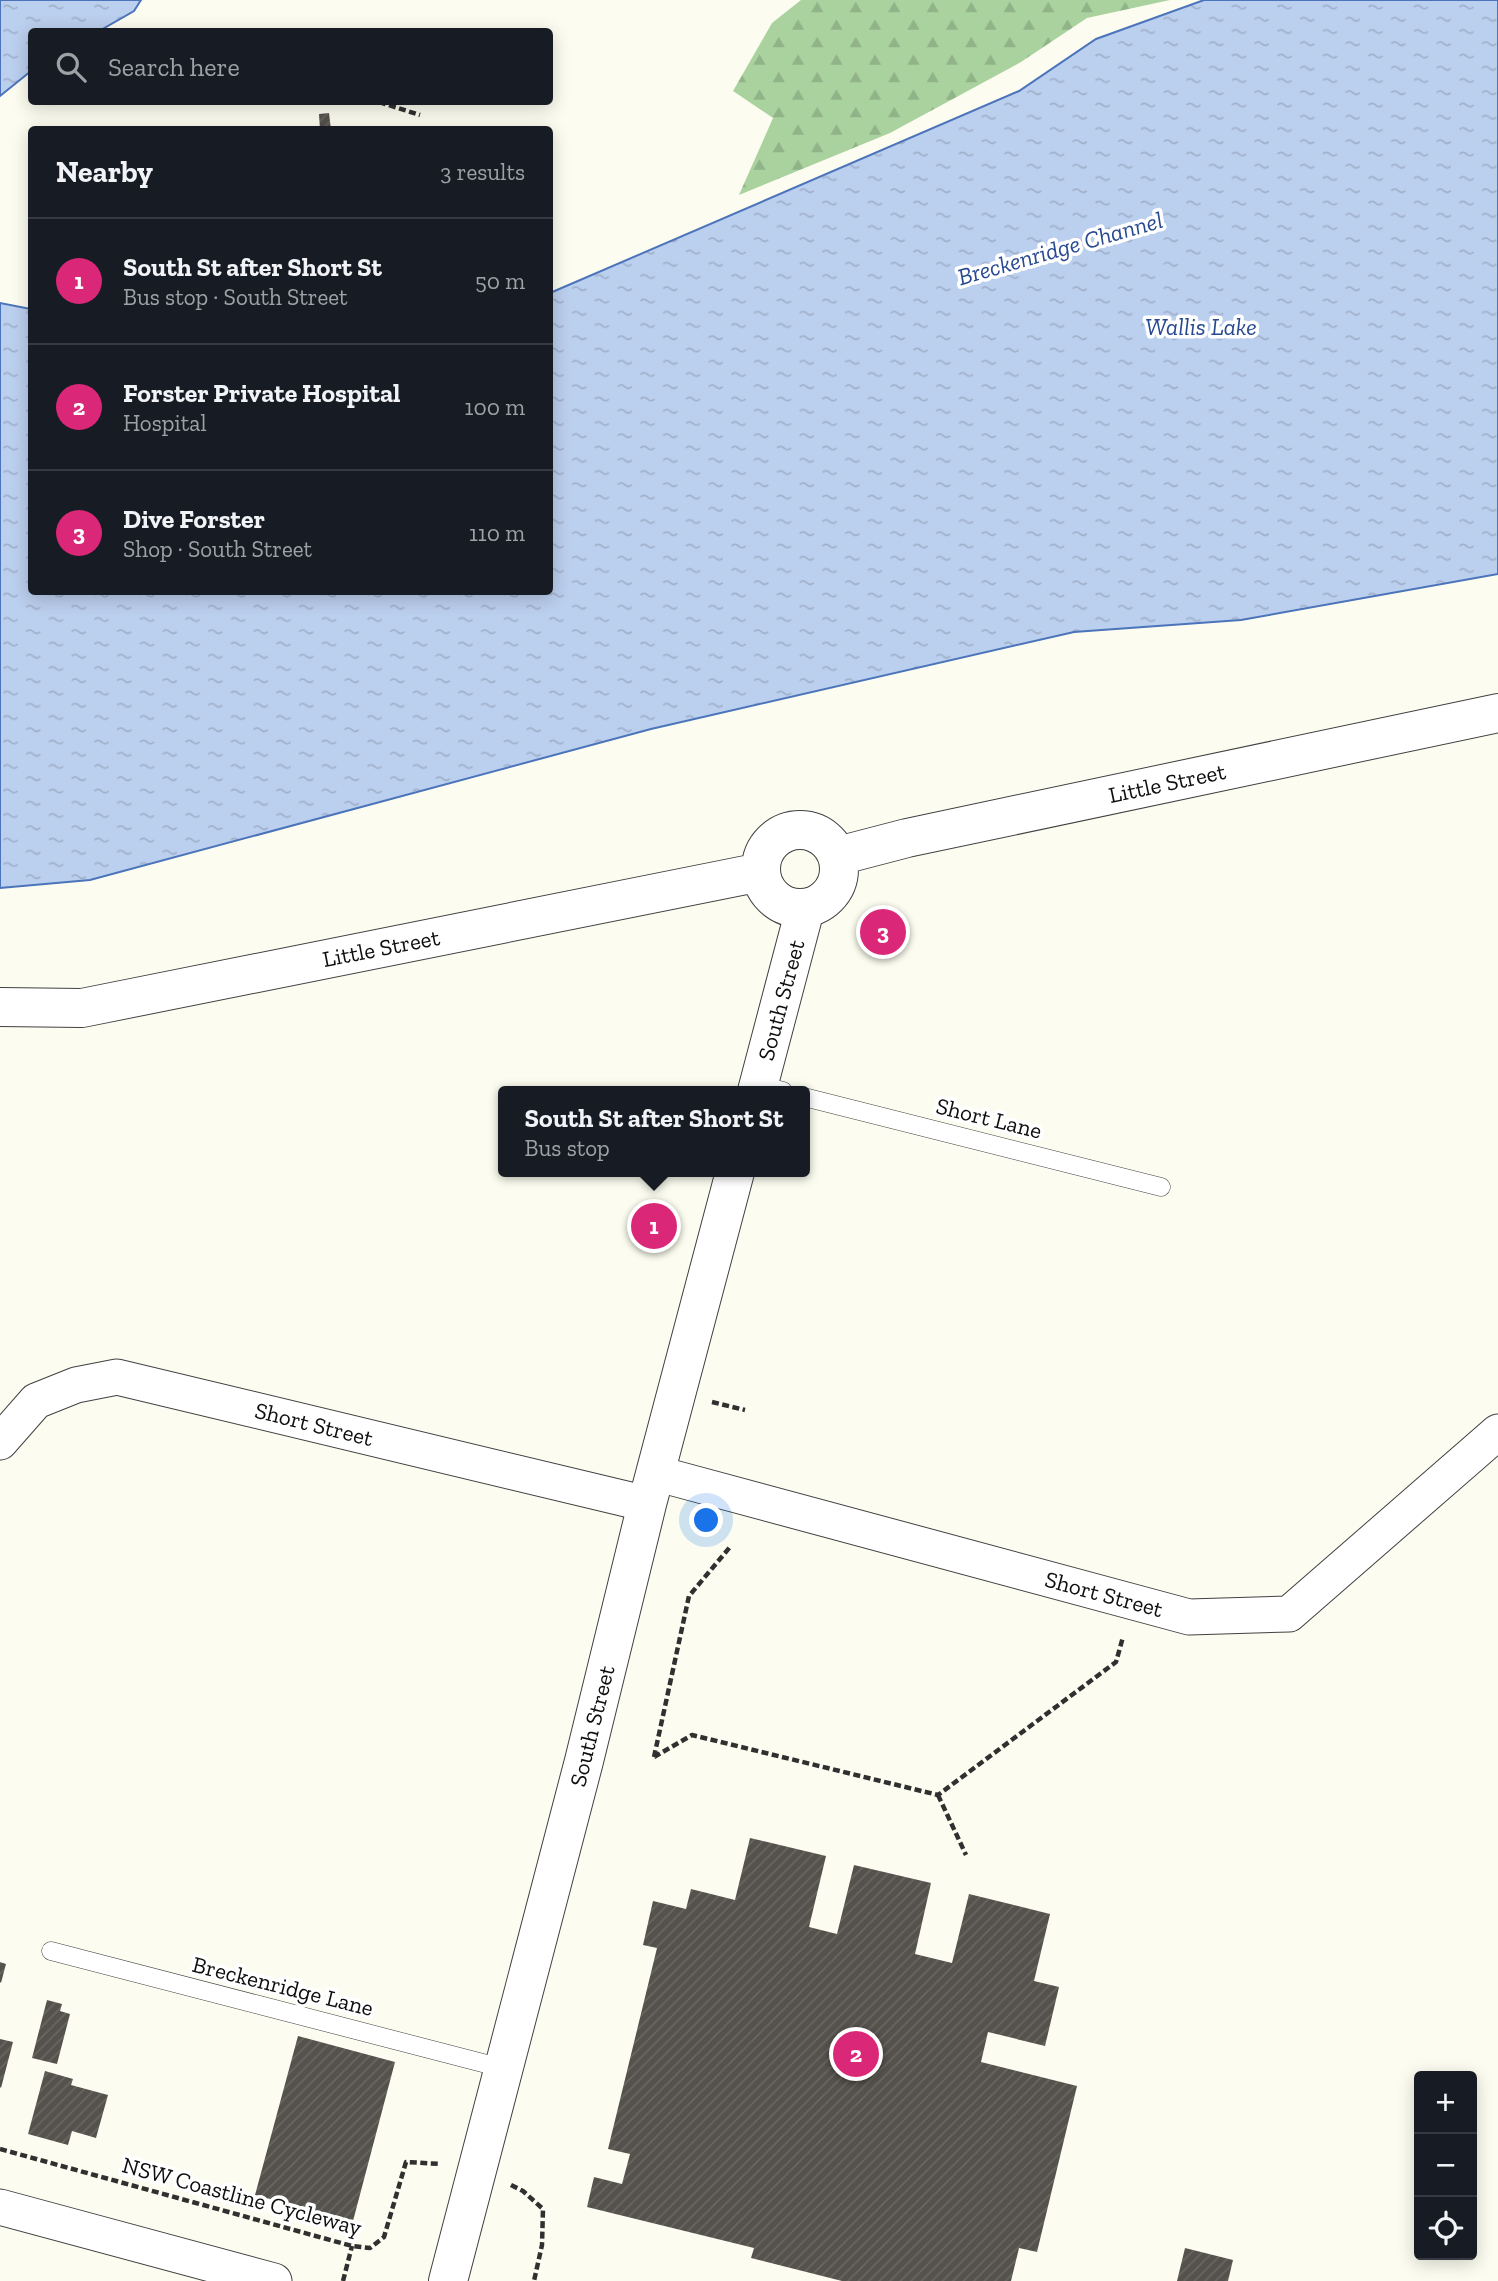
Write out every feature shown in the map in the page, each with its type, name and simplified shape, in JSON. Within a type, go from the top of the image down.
[{"type":"street","name":"Little Street","points":[[838,856],[907,838],[1498,713]]},
{"type":"street","points":[[804,830],[821,835],[831,845],[838,856],[840,870],[834,889],[825,900],[805,909],[791,908],[779,902],[765,885],[761,872],[766,850],[775,839],[790,831],[804,830]]},
{"type":"street","name":"Little Street","points":[[0,1007],[82,1008],[761,872]]},
{"type":"street","name":"South Street","points":[[767,1086],[805,909]]},
{"type":"street","name":"South Street","points":[[448,2281],[734,1177]]},
{"type":"street","name":"Short Street","points":[[0,1442],[36,1401],[76,1385],[117,1377],[651,1489],[1189,1617],[1289,1614],[1498,1432]]},
{"type":"street","points":[[0,2207],[274,2281]]},
{"type":"street","points":[[416,2281],[436,2281]]},
{"type":"lane","name":"Short Lane","points":[[810,1099],[1161,1187]]},
{"type":"lane","name":"Breckenridge Lane","points":[[51,1951],[502,2068]]},
{"type":"path","points":[[388,105],[420,115]]},
{"type":"path","points":[[730,1548],[690,1596],[654,1758],[692,1735],[938,1796]]},
{"type":"path","points":[[938,1796],[1116,1662],[1133,1602]]},
{"type":"path","points":[[938,1796],[966,1855]]},
{"type":"path","name":"NSW Coastline Cycleway","points":[[0,2150],[352,2246],[370,2248],[384,2237],[406,2162],[477,2166],[523,2192],[543,2208],[541,2245],[534,2281]]},
{"type":"path","points":[[343,2281],[352,2246]]},
{"type":"green space","points":[[801,0],[1170,0],[1087,18],[1021,62],[890,133],[739,195],[773,118],[733,91],[772,23]]},
{"type":"water","points":[[0,0],[141,0],[134,11],[104,28],[28,28],[28,73],[0,96]]},
{"type":"water","name":"Wallis Lake","points":[[1204,0],[1498,0],[1498,574],[1241,620],[1074,632],[651,729],[90,880],[0,888],[0,303],[28,308],[28,595],[553,595],[553,292],[1019,91],[1096,39]]},
{"type":"building","points":[[329,113],[331,126],[320,126],[319,114]]},
{"type":"building","points":[[750,1838],[826,1856],[809,1927],[837,1934],[854,1865],[931,1883],[915,1954],[952,1963],[969,1894],[1050,1914],[1034,1981],[1059,1987],[1045,2046],[988,2032],[981,2062],[1077,2086],[1037,2252],[1019,2248],[1011,2281],[842,2281],[751,2258],[754,2248],[587,2207],[594,2177],[622,2184],[630,2154],[608,2149],[657,1948],[643,1945],[653,1901],[686,1909],[691,1889],[735,1900]]},
{"type":"building","points":[[0,1962],[6,1964],[1,1983],[0,1982]]},
{"type":"building","points":[[47,2000],[62,2004],[60,2011],[70,2014],[57,2064],[32,2058]]},
{"type":"building","points":[[298,2036],[395,2062],[353,2221],[255,2195]]},
{"type":"building","points":[[0,2039],[13,2042],[1,2088],[0,2087]]},
{"type":"building","points":[[45,2071],[73,2079],[71,2085],[108,2095],[96,2138],[72,2131],[68,2145],[28,2134]]},
{"type":"building","points":[[1185,2248],[1233,2260],[1228,2281],[1177,2281]]},
{"type":"place","name":"Dive Forster","points":[[883,932]]},
{"type":"place","name":"South St after Short St","points":[[654,1226]]},
{"type":"place","name":"Forster Private Hospital","points":[[856,2054]]},
{"type":"water label","name":"Breckenridge Channel","points":[[1060,248]]}]
